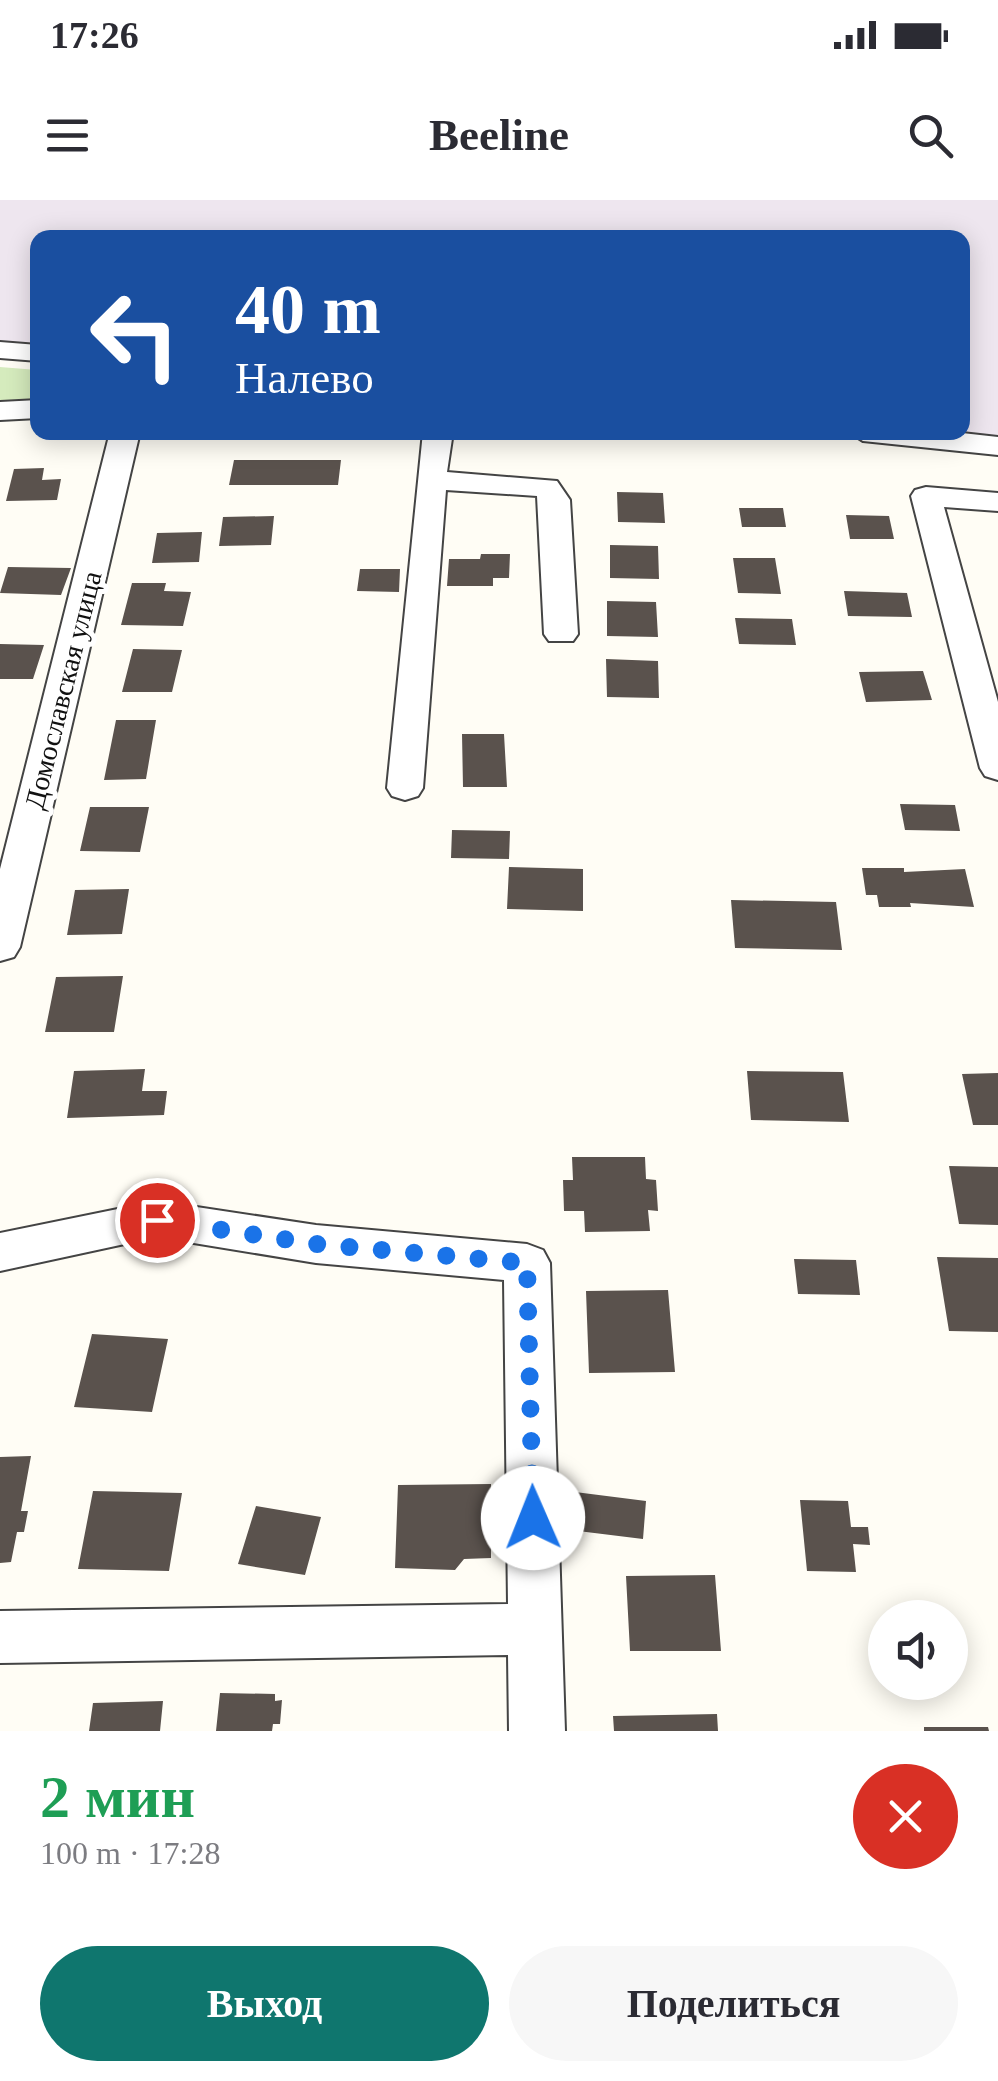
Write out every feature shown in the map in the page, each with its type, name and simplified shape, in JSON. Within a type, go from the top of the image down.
[{"type":"street","points":[[0,350],[30,352]]},
{"type":"street","points":[[0,411],[30,409]]},
{"type":"street","name":"Домославская улица","points":[[0,947],[123,440]]},
{"type":"street","points":[[405,788],[437,440]]},
{"type":"street","points":[[940,440],[998,446]]},
{"type":"street","points":[[431,480],[546,487],[556,500],[561,634]]},
{"type":"street","points":[[998,502],[926,496],[998,768]]},
{"type":"street","points":[[0,1252],[157,1220],[316,1244],[527,1263],[537,1731]]},
{"type":"street","points":[[0,1637],[535,1630]]},
{"type":"shaded area","points":[[0,200],[998,200],[998,446],[931,440],[970,440],[970,230],[30,230],[30,355],[0,353]]},
{"type":"green space","points":[[0,367],[30,369],[30,400],[0,402]]},
{"type":"building","points":[[234,460],[341,460],[338,485],[229,485]]},
{"type":"building","points":[[44,468],[42,480],[61,479],[57,500],[6,501],[14,469]]},
{"type":"building","points":[[617,492],[663,493],[665,523],[618,522]]},
{"type":"building","points":[[739,508],[783,508],[786,527],[742,527]]},
{"type":"building","points":[[846,515],[889,516],[894,539],[850,539]]},
{"type":"building","points":[[274,516],[271,545],[219,546],[223,517]]},
{"type":"building","points":[[202,532],[199,562],[152,563],[157,533]]},
{"type":"building","points":[[610,545],[658,546],[659,579],[610,578]]},
{"type":"building","points":[[481,554],[510,554],[509,578],[493,578],[493,586],[447,586],[449,559],[480,559]]},
{"type":"building","points":[[733,558],[775,558],[781,594],[738,593]]},
{"type":"building","points":[[8,567],[71,568],[61,595],[0,593]]},
{"type":"building","points":[[360,569],[400,569],[399,592],[357,591]]},
{"type":"building","points":[[132,583],[166,583],[164,591],[191,592],[183,626],[121,625]]},
{"type":"building","points":[[844,591],[907,593],[912,617],[848,616]]},
{"type":"building","points":[[607,601],[656,602],[658,637],[607,636]]},
{"type":"building","points":[[735,618],[792,619],[796,645],[739,644]]},
{"type":"building","points":[[0,644],[44,645],[33,679],[0,679]]},
{"type":"building","points":[[133,649],[182,650],[172,692],[122,692]]},
{"type":"building","points":[[606,659],[658,661],[659,698],[607,697]]},
{"type":"building","points":[[923,671],[932,700],[866,702],[859,672]]},
{"type":"building","points":[[116,720],[156,720],[146,779],[104,780]]},
{"type":"building","points":[[462,734],[504,734],[507,787],[463,787]]},
{"type":"building","points":[[900,804],[955,805],[960,831],[905,830]]},
{"type":"building","points":[[90,807],[149,807],[140,852],[80,851]]},
{"type":"building","points":[[452,830],[510,831],[509,859],[451,858]]},
{"type":"building","points":[[509,867],[583,869],[583,911],[507,909]]},
{"type":"building","points":[[862,868],[904,868],[904,872],[965,869],[974,907],[910,903],[911,907],[879,907],[877,895],[866,895]]},
{"type":"building","points":[[129,889],[122,934],[67,935],[75,890]]},
{"type":"building","points":[[731,900],[836,902],[842,950],[735,948]]},
{"type":"building","points":[[123,976],[114,1032],[45,1032],[56,977]]},
{"type":"building","points":[[145,1069],[142,1091],[167,1091],[164,1115],[67,1118],[74,1071]]},
{"type":"building","points":[[747,1071],[843,1072],[849,1122],[751,1120]]},
{"type":"building","points":[[998,1073],[998,1125],[973,1125],[962,1074]]},
{"type":"building","points":[[572,1157],[645,1157],[646,1179],[656,1180],[658,1211],[648,1210],[650,1231],[585,1232],[584,1211],[564,1211],[563,1180],[573,1180]]},
{"type":"building","points":[[949,1166],[998,1167],[998,1225],[959,1224]]},
{"type":"building","points":[[937,1257],[998,1258],[998,1332],[949,1331]]},
{"type":"building","points":[[794,1259],[856,1260],[860,1295],[798,1294]]},
{"type":"building","points":[[668,1290],[675,1372],[589,1373],[586,1291]]},
{"type":"building","points":[[92,1334],[168,1339],[152,1412],[74,1407]]},
{"type":"building","points":[[31,1456],[21,1511],[28,1511],[24,1532],[17,1532],[11,1562],[0,1563],[0,1457]]},
{"type":"building","points":[[491,1484],[491,1558],[464,1559],[455,1570],[395,1568],[398,1485]]},
{"type":"building","points":[[93,1491],[182,1493],[169,1571],[78,1569]]},
{"type":"building","points":[[575,1492],[646,1501],[643,1539],[570,1530]]},
{"type":"building","points":[[800,1500],[848,1501],[851,1527],[868,1527],[870,1545],[853,1544],[856,1572],[807,1571]]},
{"type":"building","points":[[256,1506],[321,1517],[305,1575],[238,1564]]},
{"type":"building","points":[[715,1575],[721,1651],[630,1651],[626,1576]]},
{"type":"building","points":[[220,1693],[275,1694],[275,1701],[282,1700],[280,1724],[273,1724],[272,1731],[216,1731]]},
{"type":"building","points":[[163,1701],[160,1731],[89,1731],[93,1703]]},
{"type":"building","points":[[717,1714],[718,1731],[614,1731],[613,1716]]},
{"type":"building","points":[[924,1727],[988,1727],[989,1731],[924,1731]]},
{"type":"route","points":[[157,1220],[316,1244],[527,1263],[533,1518]]}]
